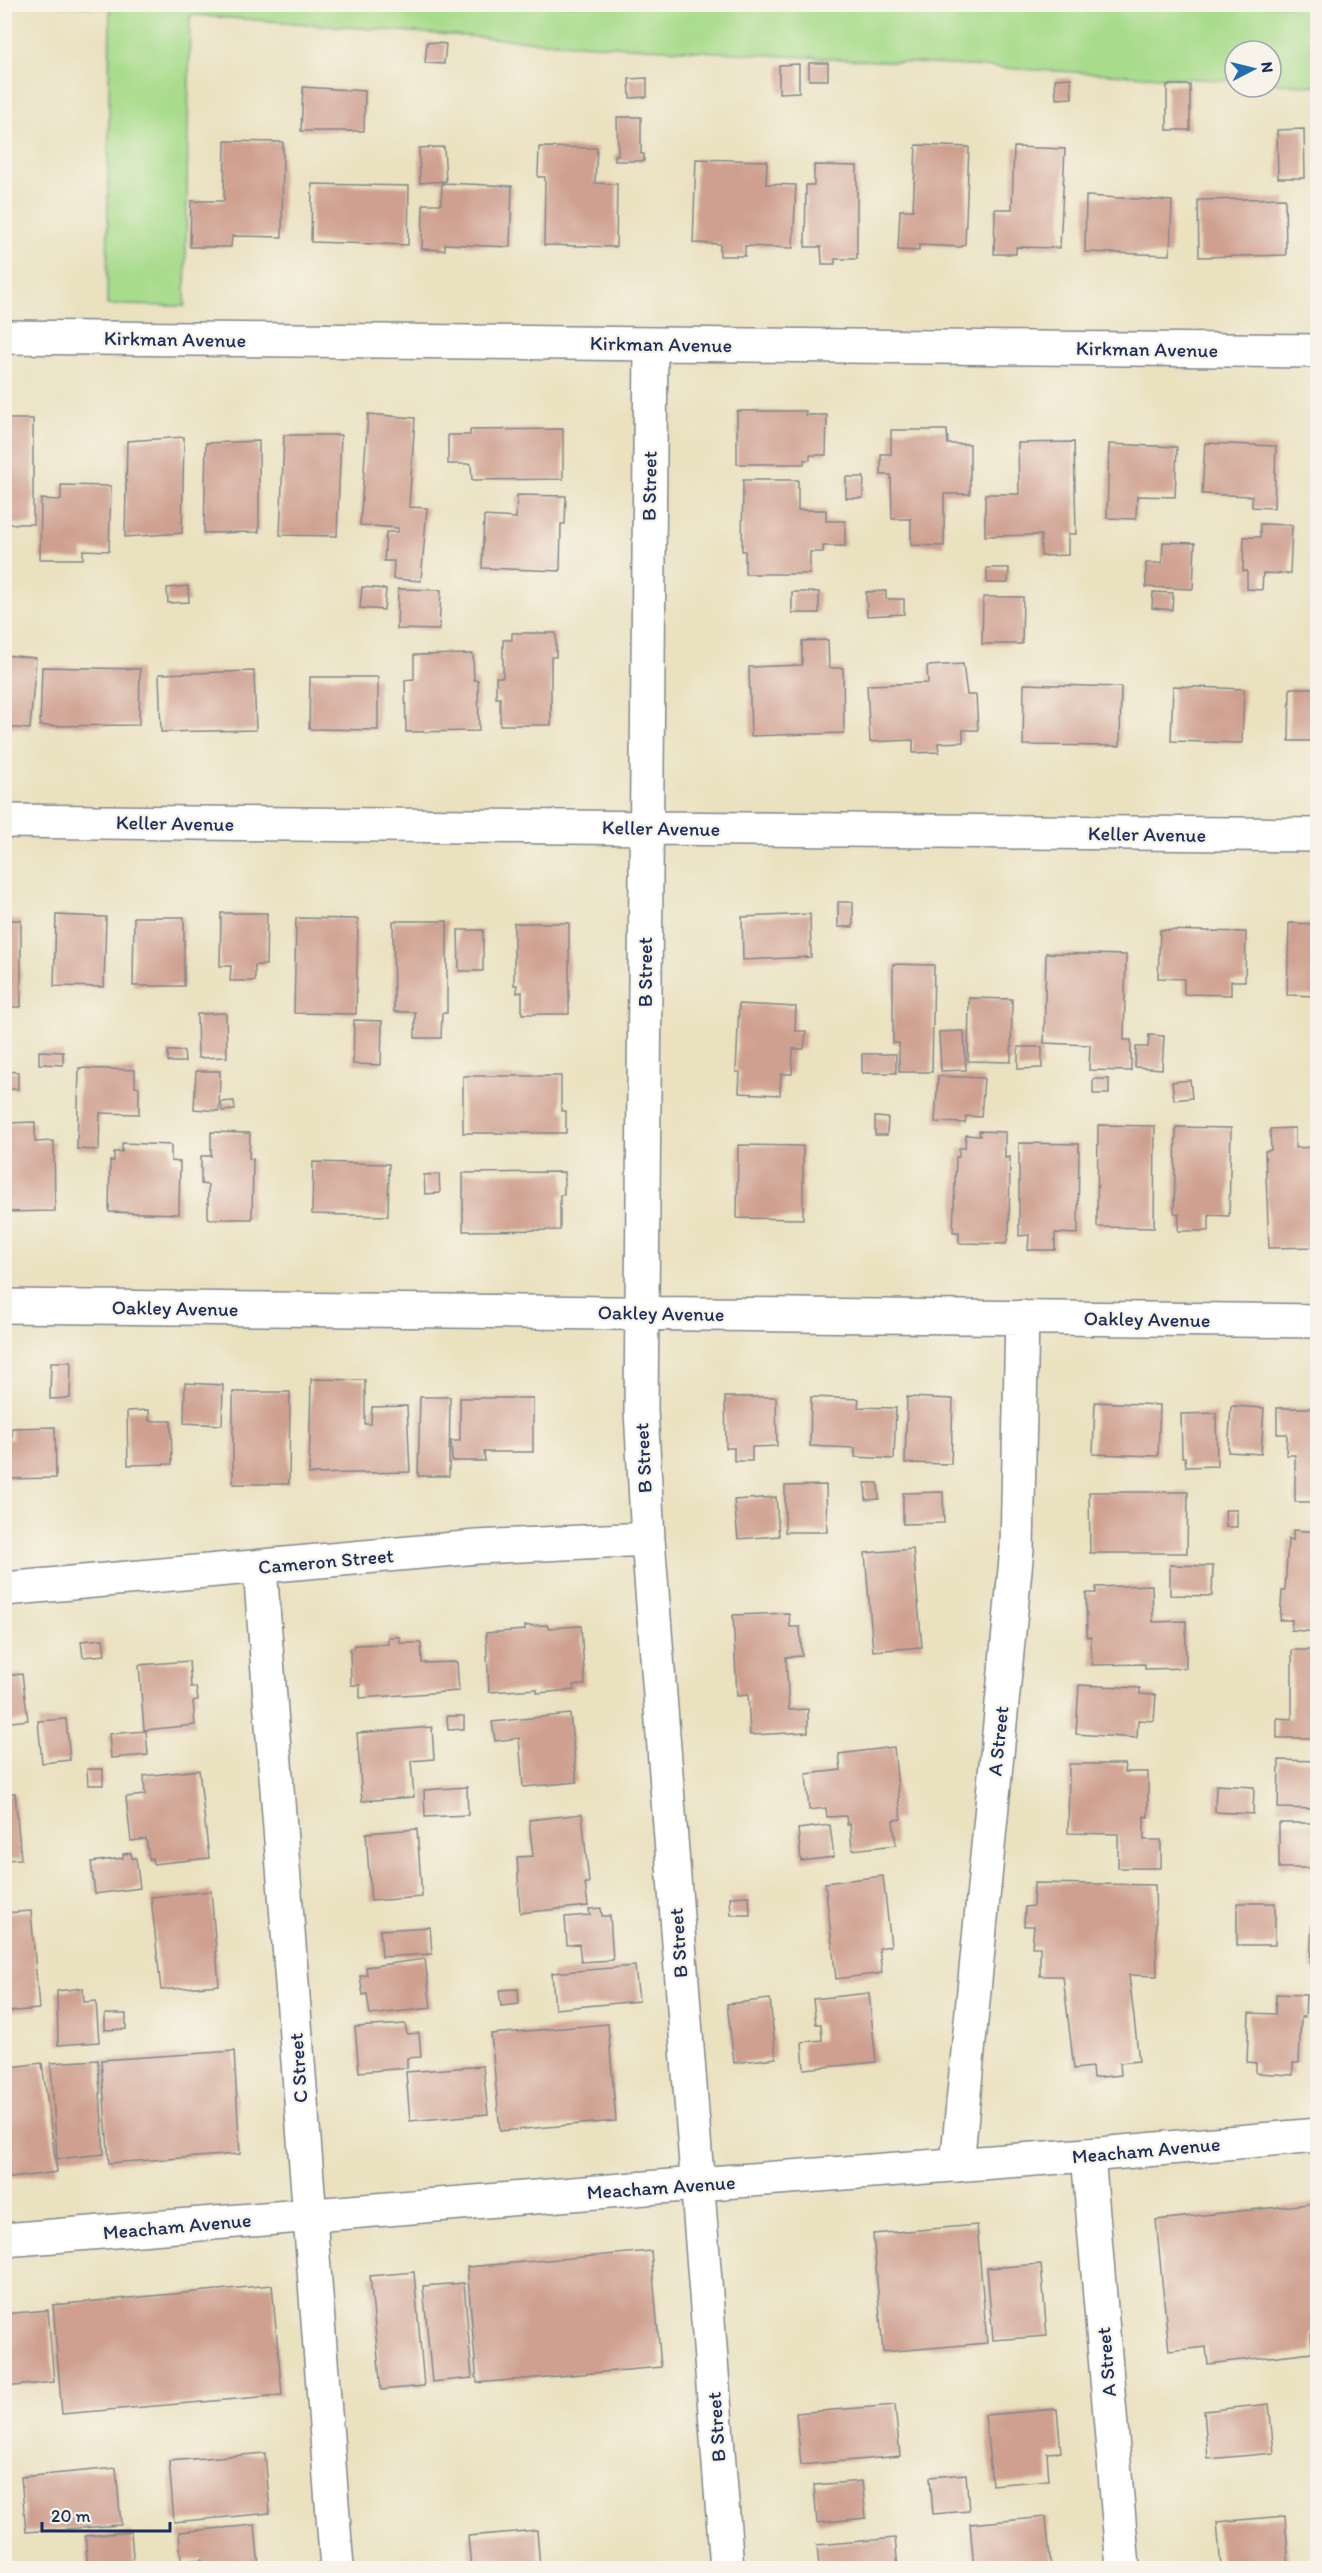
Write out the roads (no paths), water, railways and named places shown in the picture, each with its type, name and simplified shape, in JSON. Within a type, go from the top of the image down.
[{"type":"street","name":"Kirkman Avenue","points":[[4,337],[1317,351]]},
{"type":"street","name":"B Street","points":[[651,344],[641,1410],[648,1539],[727,2568]]},
{"type":"street","name":"Keller Avenue","points":[[4,821],[1317,835]]},
{"type":"street","name":"Oakley Avenue","points":[[4,1306],[1317,1321]]},
{"type":"street","name":"A Street","points":[[957,2164],[1017,1549],[1022,1317]]},
{"type":"street","name":"Cameron Street","points":[[4,1589],[261,1568],[477,1547],[648,1539]]},
{"type":"street","name":"C Street","points":[[261,1568],[337,2568]]},
{"type":"street","name":"Meacham Avenue","points":[[4,2240],[696,2184],[1088,2156],[1317,2135]]},
{"type":"street","name":"A Street","points":[[1088,2156],[1123,2568]]}]
